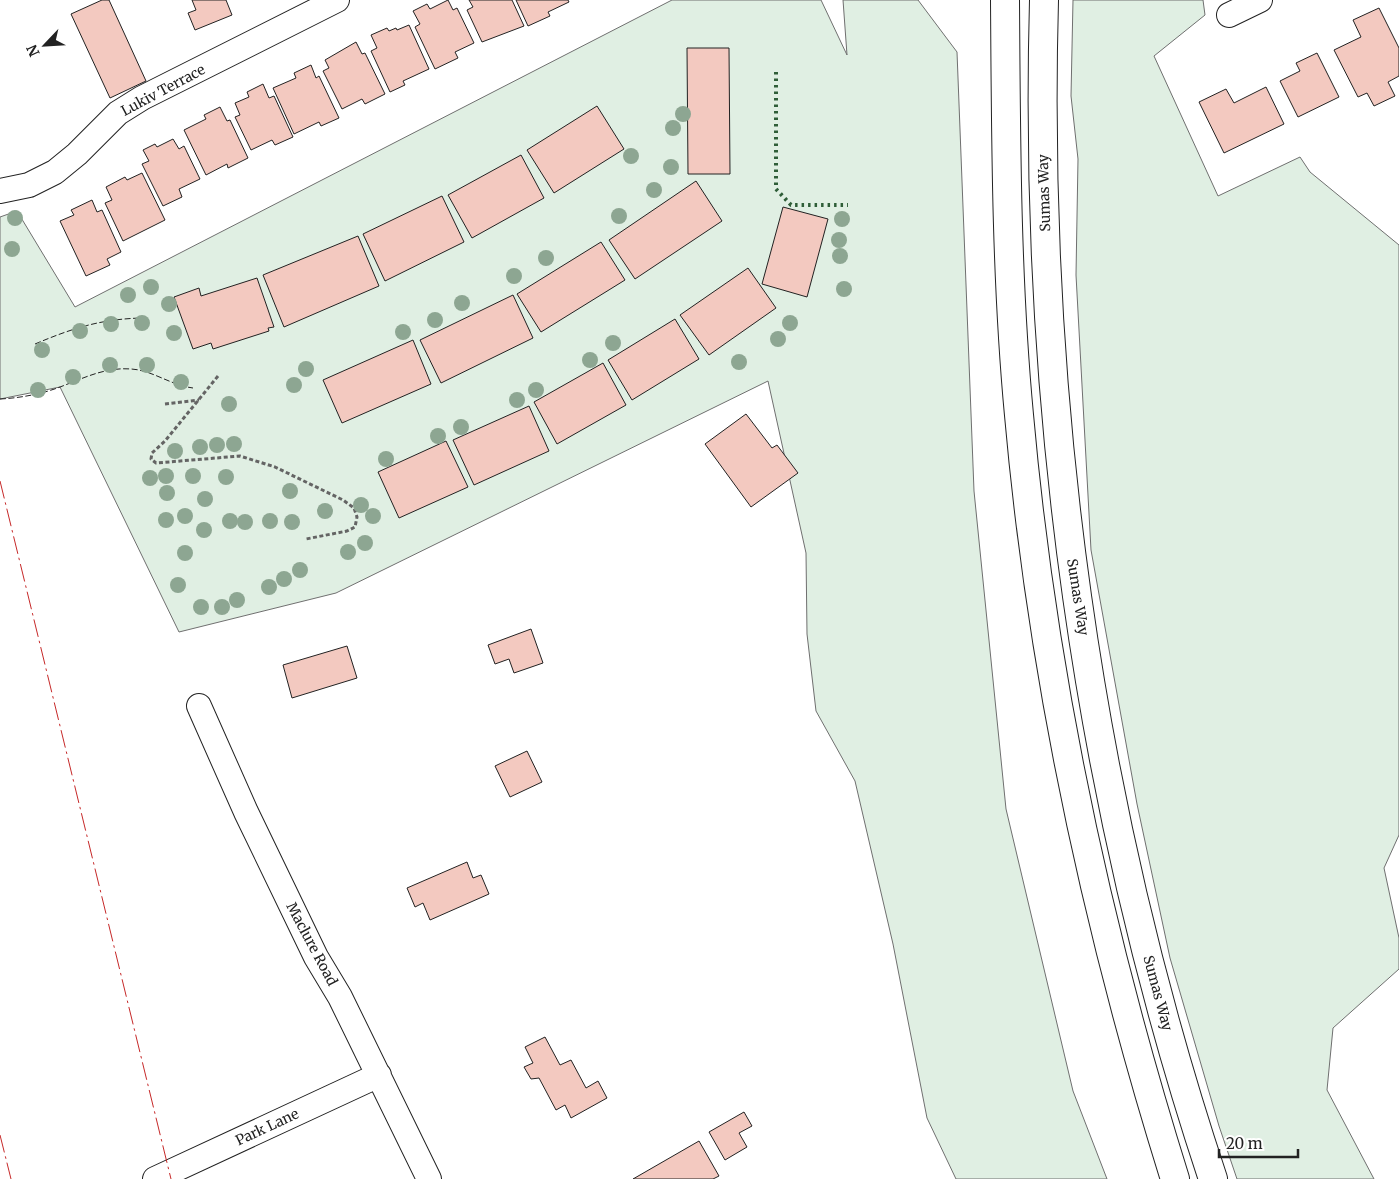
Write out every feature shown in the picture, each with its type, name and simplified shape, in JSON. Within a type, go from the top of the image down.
[{"type":"highway","points":[[1006,0],[1009,275],[1018,414],[1035,562],[1054,686],[1096,893],[1137,1056],[1175,1179]]},
{"type":"highway","name":"Sumas Way","points":[[1044,0],[1042,98],[1046,274],[1056,414],[1071,553],[1104,751],[1130,887],[1172,1046],[1212,1179]]},
{"type":"street","name":"Lukiv Terrace","points":[[0,191],[29,185],[55,172],[78,154],[118,113],[142,98],[337,0]]},
{"type":"street","points":[[1228,15],[1260,0]]},
{"type":"street","name":"Maclure Road","points":[[199,706],[246,812],[316,957],[340,997],[428,1179]]},
{"type":"street","name":"Park Lane","points":[[155,1179],[379,1076]]},
{"type":"path","points":[[218,376],[165,441],[152,453],[151,459],[156,463],[240,456],[275,467],[343,500],[354,508],[357,517],[355,527],[347,531],[306,539]]},
{"type":"path","points":[[165,404],[200,400]]},
{"type":"green space","points":[[672,0],[821,0],[847,55],[843,0],[918,0],[957,52],[974,491],[1006,809],[1073,1091],[1107,1179],[956,1179],[927,1118],[893,944],[855,781],[816,711],[807,634],[806,553],[768,381],[336,593],[179,632],[60,387],[0,399],[0,217],[17,211],[75,307]]},
{"type":"green space","points":[[1073,0],[1203,0],[1205,15],[1154,56],[1218,196],[1300,157],[1310,172],[1399,245],[1399,835],[1384,868],[1399,938],[1399,969],[1333,1028],[1327,1090],[1374,1179],[1237,1179],[1219,1126],[1170,958],[1137,804],[1091,550],[1076,275],[1078,159],[1071,96]]},
{"type":"building","points":[[102,0],[109,0],[146,81],[110,98],[71,14]]},
{"type":"building","points":[[192,0],[226,0],[232,15],[195,30],[188,13],[196,10]]},
{"type":"building","points":[[448,0],[453,10],[457,8],[474,43],[455,52],[458,58],[435,69],[415,27],[420,24],[413,11],[427,4],[430,9]]},
{"type":"building","points":[[469,0],[512,0],[524,26],[482,42],[467,10],[473,7]]},
{"type":"building","points":[[516,0],[568,0],[569,2],[548,12],[550,16],[528,26]]},
{"type":"building","points":[[1379,8],[1399,48],[1399,76],[1388,82],[1395,96],[1374,106],[1367,93],[1358,97],[1334,50],[1361,37],[1353,20]]},
{"type":"building","points":[[409,25],[429,69],[403,81],[405,85],[390,92],[371,51],[377,48],[371,35],[387,28],[389,31],[396,28],[397,30]]},
{"type":"building","points":[[356,42],[362,54],[365,53],[385,94],[365,104],[362,99],[342,109],[323,71],[329,68],[325,60]]},
{"type":"building","points":[[687,48],[729,48],[730,174],[688,174]]},
{"type":"building","points":[[1317,53],[1339,97],[1298,117],[1280,81],[1300,71],[1296,63]]},
{"type":"building","points":[[311,65],[316,78],[319,76],[339,118],[321,126],[319,122],[294,134],[273,88],[296,78],[294,73]]},
{"type":"building","points":[[263,84],[269,98],[274,96],[293,137],[275,145],[272,140],[251,150],[235,117],[240,115],[235,103],[249,97],[247,92]]},
{"type":"building","points":[[1266,87],[1284,124],[1224,153],[1199,102],[1226,89],[1234,103]]},
{"type":"building","points":[[597,106],[624,149],[554,193],[527,150]]},
{"type":"building","points":[[220,107],[227,121],[230,120],[248,158],[228,168],[227,164],[206,175],[184,130],[206,119],[204,115]]},
{"type":"building","points":[[173,139],[179,149],[184,146],[200,179],[179,189],[182,197],[163,206],[142,164],[149,161],[143,150],[155,144],[157,147]]},
{"type":"building","points":[[521,155],[544,198],[472,238],[448,195]]},
{"type":"building","points":[[142,173],[165,220],[123,241],[105,203],[112,200],[106,187],[125,177],[127,180]]},
{"type":"building","points":[[696,181],[722,221],[635,279],[609,240]]},
{"type":"building","points":[[442,196],[464,242],[385,281],[363,234]]},
{"type":"building","points":[[92,200],[97,212],[102,210],[121,252],[107,259],[110,265],[86,276],[60,221],[74,215],[71,210]]},
{"type":"building","points":[[783,207],[828,219],[807,297],[762,284]]},
{"type":"building","points":[[358,236],[379,286],[284,327],[263,275]]},
{"type":"building","points":[[601,242],[625,280],[541,332],[517,294]]},
{"type":"building","points":[[748,268],[776,308],[709,355],[680,315]]},
{"type":"building","points":[[257,278],[274,327],[268,328],[269,331],[213,349],[211,343],[193,349],[174,297],[199,288],[201,296]]},
{"type":"building","points":[[513,295],[533,338],[441,383],[420,340]]},
{"type":"building","points":[[675,319],[699,359],[632,400],[608,360]]},
{"type":"building","points":[[413,340],[431,384],[342,423],[323,380]]},
{"type":"building","points":[[603,363],[626,405],[557,444],[534,402]]},
{"type":"building","points":[[529,406],[549,451],[474,485],[453,440]]},
{"type":"building","points":[[746,414],[772,448],[777,445],[798,473],[751,507],[705,444]]},
{"type":"building","points":[[446,441],[468,487],[399,518],[378,472]]},
{"type":"building","points":[[531,629],[543,663],[514,673],[509,659],[495,664],[488,645]]},
{"type":"building","points":[[347,646],[357,678],[292,698],[283,665]]},
{"type":"building","points":[[527,751],[542,782],[510,797],[495,766]]},
{"type":"building","points":[[467,862],[473,878],[481,875],[489,894],[430,920],[423,903],[415,907],[407,888]]},
{"type":"building","points":[[545,1037],[560,1065],[571,1060],[586,1088],[598,1081],[607,1098],[571,1118],[565,1105],[556,1110],[539,1078],[531,1079],[524,1067],[533,1063],[525,1047]]},
{"type":"building","points":[[744,1112],[752,1126],[739,1133],[747,1147],[725,1160],[709,1132]]},
{"type":"building","points":[[699,1141],[719,1176],[713,1179],[633,1179]]},
{"type":"hedge","points":[[776,72],[776,189],[791,205],[848,205]]},
{"type":"fence","points":[[35,344],[87,325],[113,320],[142,318]]},
{"type":"fence","points":[[0,399],[38,394],[95,374],[121,369],[139,370],[193,388]]},
{"type":"power","points":[[0,481],[171,1179]]},
{"type":"power","points":[[0,1135],[11,1179]]}]
